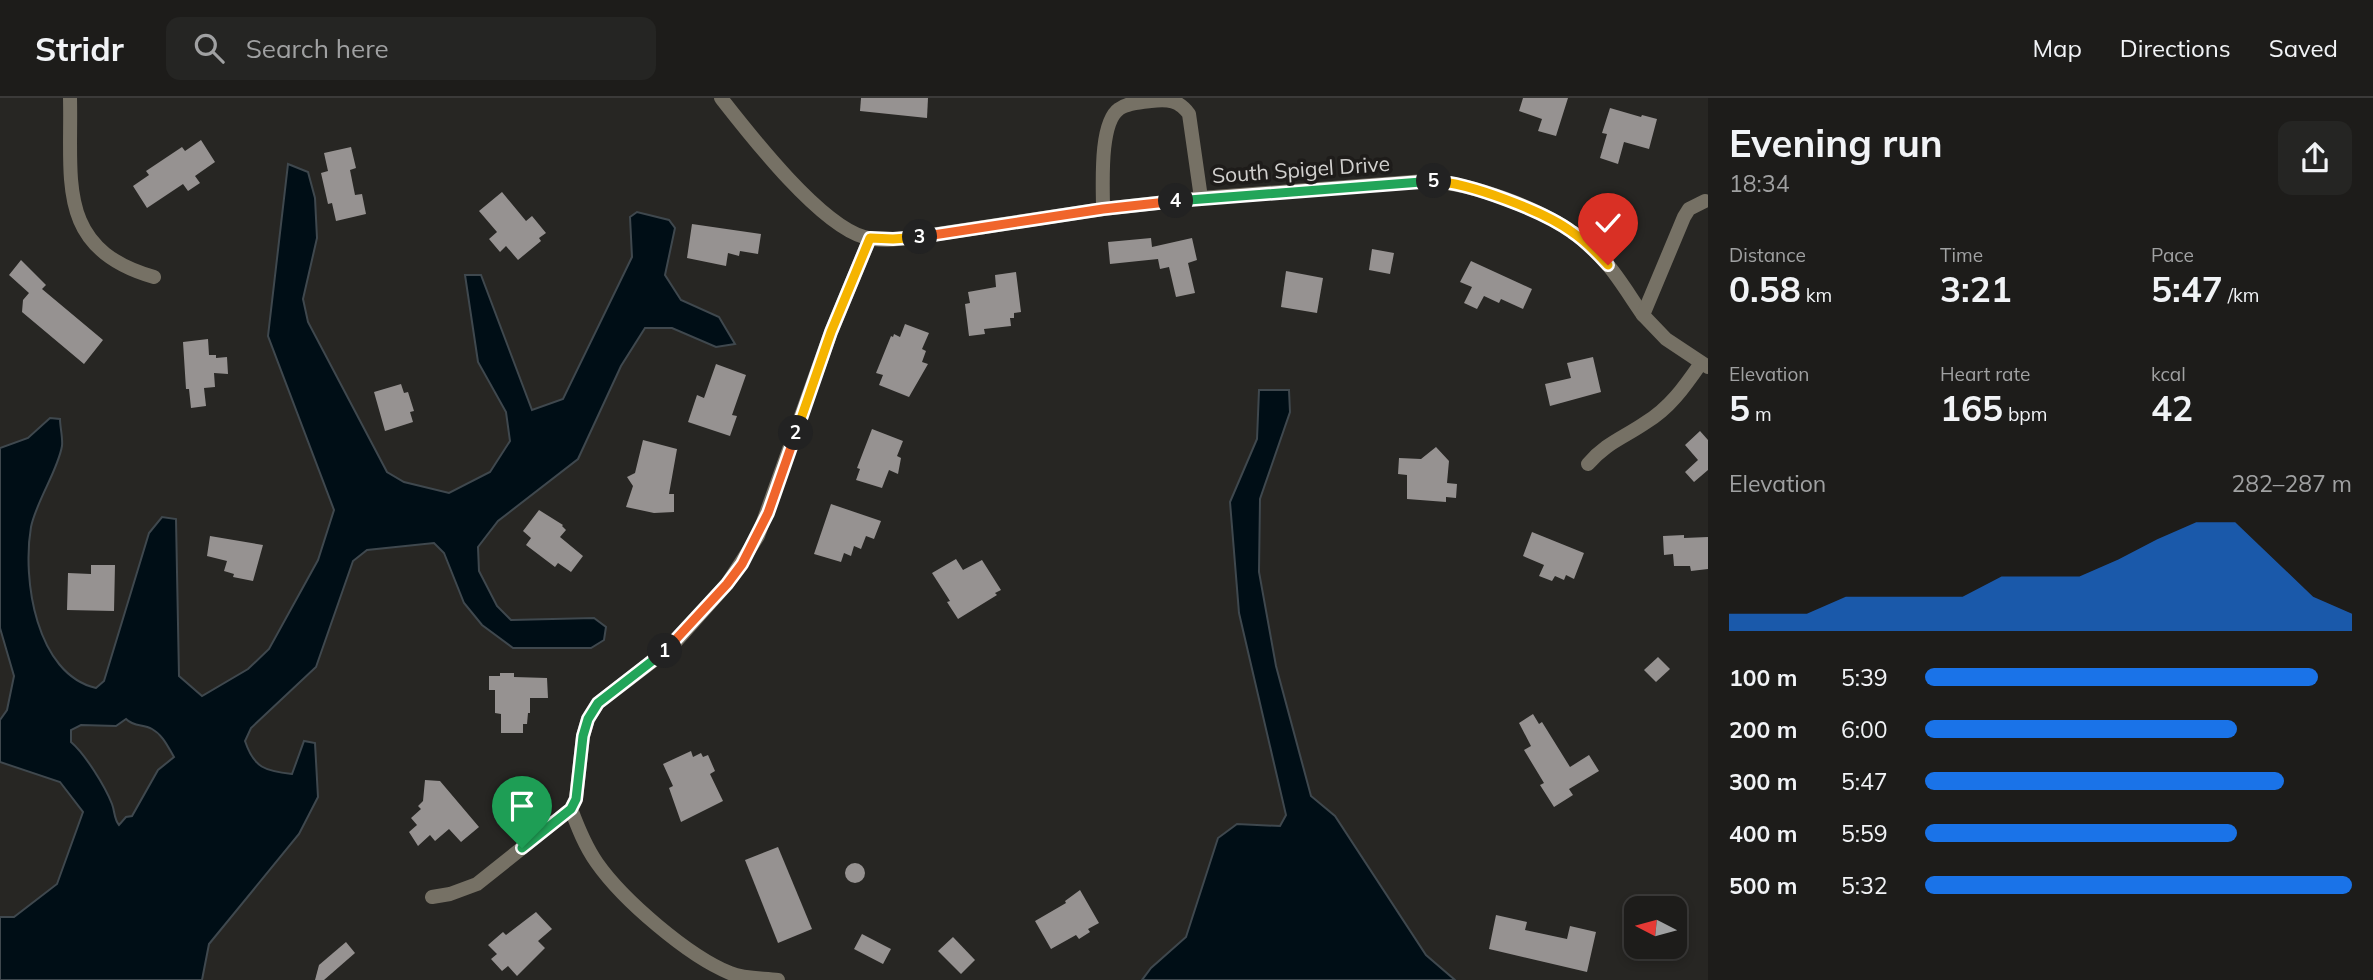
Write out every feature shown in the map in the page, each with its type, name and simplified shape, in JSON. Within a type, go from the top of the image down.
[{"type":"street","points":[[70,98],[73,205],[79,222],[86,235],[114,261],[133,271],[154,277]]},
{"type":"street","name":"South Spigel Drive","points":[[721,98],[773,162],[828,216],[846,229],[870,238],[918,237],[1103,209],[1201,198],[1425,181],[1448,182],[1476,188],[1570,230],[1608,265],[1643,315],[1666,339],[1704,365]]},
{"type":"street","points":[[1103,209],[1108,125],[1112,115],[1127,105],[1153,101],[1174,101],[1183,106],[1189,114],[1201,198]]},
{"type":"street","points":[[1643,315],[1684,217],[1689,209],[1705,201]]},
{"type":"street","points":[[432,897],[450,894],[477,884],[571,809],[576,799],[583,736],[588,719],[598,703],[670,648],[727,584],[758,536],[831,332],[870,238]]},
{"type":"street","points":[[1588,464],[1612,441],[1645,423],[1669,405],[1704,365]]},
{"type":"street","points":[[571,809],[581,836],[596,861],[613,884],[644,914],[680,942],[732,974],[778,980]]},
{"type":"shaded area","points":[[288,164],[308,172],[315,198],[317,238],[303,299],[308,322],[387,472],[404,482],[449,493],[490,472],[510,441],[506,412],[478,362],[465,275],[481,275],[532,410],[563,399],[632,257],[630,217],[637,212],[669,220],[675,228],[665,275],[681,300],[719,317],[735,344],[716,347],[672,328],[645,328],[621,366],[578,459],[498,521],[478,547],[479,571],[497,606],[511,620],[594,618],[606,627],[604,640],[591,648],[513,648],[482,625],[464,603],[444,553],[434,543],[367,550],[353,561],[316,667],[251,728],[245,741],[257,763],[268,769],[292,774],[304,741],[315,743],[318,797],[299,834],[209,944],[202,980],[0,980],[0,917],[14,917],[57,884],[83,812],[60,782],[0,762],[0,720],[7,710],[14,676],[0,628],[0,448],[28,438],[50,418],[60,419],[60,455],[31,527],[29,572],[32,597],[47,645],[59,664],[76,679],[96,688],[104,681],[149,533],[162,517],[176,519],[179,676],[202,696],[248,669],[269,649],[318,560],[334,510],[268,336]],"holes":[[[126,719],[149,727],[156,732],[174,757],[158,770],[132,816],[126,817],[119,825],[100,780],[71,742],[71,730],[81,725],[116,726]]]},
{"type":"shaded area","points":[[1259,390],[1289,390],[1290,412],[1260,499],[1259,572],[1276,666],[1311,796],[1335,816],[1426,955],[1455,980],[1142,980],[1151,968],[1186,937],[1218,838],[1237,824],[1280,826],[1286,815],[1239,613],[1230,502],[1257,439]]},
{"type":"building","points":[[861,98],[928,98],[927,118],[860,111]]},
{"type":"building","points":[[1523,98],[1568,98],[1556,136],[1538,131],[1542,119],[1519,111]]},
{"type":"building","points":[[1610,108],[1657,119],[1649,149],[1624,142],[1618,164],[1600,158],[1607,134],[1602,133]]},
{"type":"building","points":[[201,140],[215,162],[195,176],[200,183],[188,191],[183,184],[147,208],[133,186],[149,175],[146,171],[182,147],[185,151]]},
{"type":"building","points":[[351,147],[356,168],[350,170],[355,195],[362,194],[366,214],[336,221],[332,203],[328,204],[321,173],[328,171],[324,153]]},
{"type":"building","points":[[502,192],[526,221],[532,216],[546,233],[539,238],[541,241],[518,260],[506,246],[500,252],[489,239],[497,232],[479,211]]},
{"type":"building","points":[[692,224],[761,234],[758,254],[740,251],[739,256],[728,253],[726,266],[687,258]]},
{"type":"building","points":[[1151,238],[1152,247],[1192,238],[1197,260],[1188,263],[1195,293],[1176,297],[1169,267],[1160,269],[1158,259],[1110,264],[1108,242]]},
{"type":"building","points":[[1372,249],[1394,253],[1390,274],[1369,270]]},
{"type":"building","points":[[21,260],[46,285],[42,289],[103,340],[84,364],[22,312],[23,300],[29,293],[9,275]]},
{"type":"building","points":[[1471,261],[1532,289],[1523,309],[1501,299],[1499,303],[1484,296],[1477,309],[1464,303],[1472,287],[1460,282]]},
{"type":"building","points":[[1286,271],[1323,278],[1317,313],[1281,307]]},
{"type":"building","points":[[1016,272],[1021,312],[1014,313],[1014,318],[1010,318],[1011,326],[984,329],[985,334],[969,336],[965,304],[970,303],[968,292],[996,287],[995,275]]},
{"type":"building","points":[[905,324],[929,333],[922,349],[926,351],[922,362],[928,364],[909,397],[879,385],[883,375],[876,373],[891,336],[894,334],[900,337]]},
{"type":"building","points":[[208,339],[209,355],[216,355],[216,358],[227,357],[228,374],[214,373],[215,387],[204,388],[206,406],[191,408],[189,389],[186,389],[183,342]]},
{"type":"building","points":[[1593,357],[1601,392],[1550,406],[1545,384],[1571,378],[1567,363]]},
{"type":"building","points":[[716,364],[746,375],[732,415],[737,416],[730,436],[688,422],[697,395],[704,398]]},
{"type":"building","points":[[401,384],[404,393],[408,392],[414,411],[410,412],[413,422],[385,431],[374,392]]},
{"type":"building","points":[[872,429],[903,441],[897,456],[901,458],[898,474],[889,470],[882,488],[856,480],[860,469],[857,468]]},
{"type":"building","points":[[1700,431],[1708,440],[1708,470],[1694,482],[1685,472],[1698,460],[1685,445]]},
{"type":"building","points":[[643,440],[677,449],[669,494],[674,494],[674,512],[654,513],[626,507],[633,486],[627,477],[635,473]]},
{"type":"building","points":[[1436,447],[1449,461],[1447,483],[1457,484],[1456,498],[1446,497],[1446,502],[1407,499],[1407,475],[1398,474],[1399,458],[1421,459]]},
{"type":"building","points":[[831,504],[881,521],[874,539],[866,536],[861,549],[854,546],[851,556],[844,553],[841,562],[814,554]]},
{"type":"building","points":[[539,510],[563,525],[566,530],[560,537],[583,556],[571,572],[558,563],[555,567],[526,545],[531,538],[523,531]]},
{"type":"building","points":[[1532,532],[1584,553],[1574,579],[1566,575],[1564,580],[1555,576],[1552,581],[1539,576],[1544,565],[1523,556]]},
{"type":"building","points":[[1684,535],[1684,538],[1708,537],[1708,569],[1691,571],[1690,566],[1674,566],[1673,554],[1664,555],[1663,536]]},
{"type":"building","points":[[210,536],[263,545],[253,581],[233,577],[234,574],[224,571],[227,561],[207,556]]},
{"type":"building","points":[[956,559],[963,570],[982,560],[1001,590],[958,619],[932,573]]},
{"type":"building","points":[[91,565],[115,565],[114,611],[67,610],[68,573],[91,574]]},
{"type":"building","points":[[1658,657],[1670,669],[1656,682],[1644,670]]},
{"type":"building","points":[[500,673],[514,673],[514,677],[547,678],[548,698],[530,698],[530,713],[527,724],[523,724],[523,733],[501,733],[501,714],[495,713],[495,690],[489,690],[489,676],[500,676]]},
{"type":"building","points":[[1533,714],[1539,724],[1542,722],[1570,767],[1589,755],[1599,771],[1569,789],[1573,795],[1554,807],[1540,785],[1544,783],[1524,750],[1531,746],[1519,723]]},
{"type":"building","points":[[691,751],[693,757],[701,753],[703,757],[708,755],[715,771],[710,774],[723,801],[681,822],[669,788],[673,786],[663,764]]},
{"type":"building","points":[[425,780],[440,781],[479,827],[461,842],[449,829],[435,841],[430,835],[418,846],[409,832],[417,825],[411,818],[421,809],[418,806],[423,801]]},
{"type":"building","points":[[778,847],[812,929],[778,943],[745,860]]},
{"type":"building","points":[[855,863],[862,866],[865,873],[862,880],[855,883],[848,880],[845,873],[848,866]]},
{"type":"building","points":[[1080,890],[1099,923],[1088,929],[1090,932],[1079,939],[1076,935],[1051,949],[1035,921],[1066,903],[1065,901]]},
{"type":"building","points":[[536,912],[552,929],[538,941],[545,948],[517,976],[508,966],[502,971],[491,959],[497,954],[488,945],[503,932],[506,935]]},
{"type":"building","points":[[1496,915],[1527,922],[1525,930],[1567,939],[1570,926],[1596,932],[1587,972],[1489,949]]},
{"type":"building","points":[[862,934],[891,949],[883,964],[854,949]]},
{"type":"building","points":[[953,937],[975,960],[961,974],[938,951]]},
{"type":"building","points":[[346,942],[355,953],[324,980],[315,980],[319,965]]},
{"type":"route","points":[[522,848],[571,809],[576,799],[583,736],[588,719],[598,703],[670,648],[727,584],[758,536],[831,332],[870,238],[918,237],[1103,209],[1201,198],[1425,181],[1448,182],[1476,188],[1536,213],[1570,230],[1608,265]]}]
